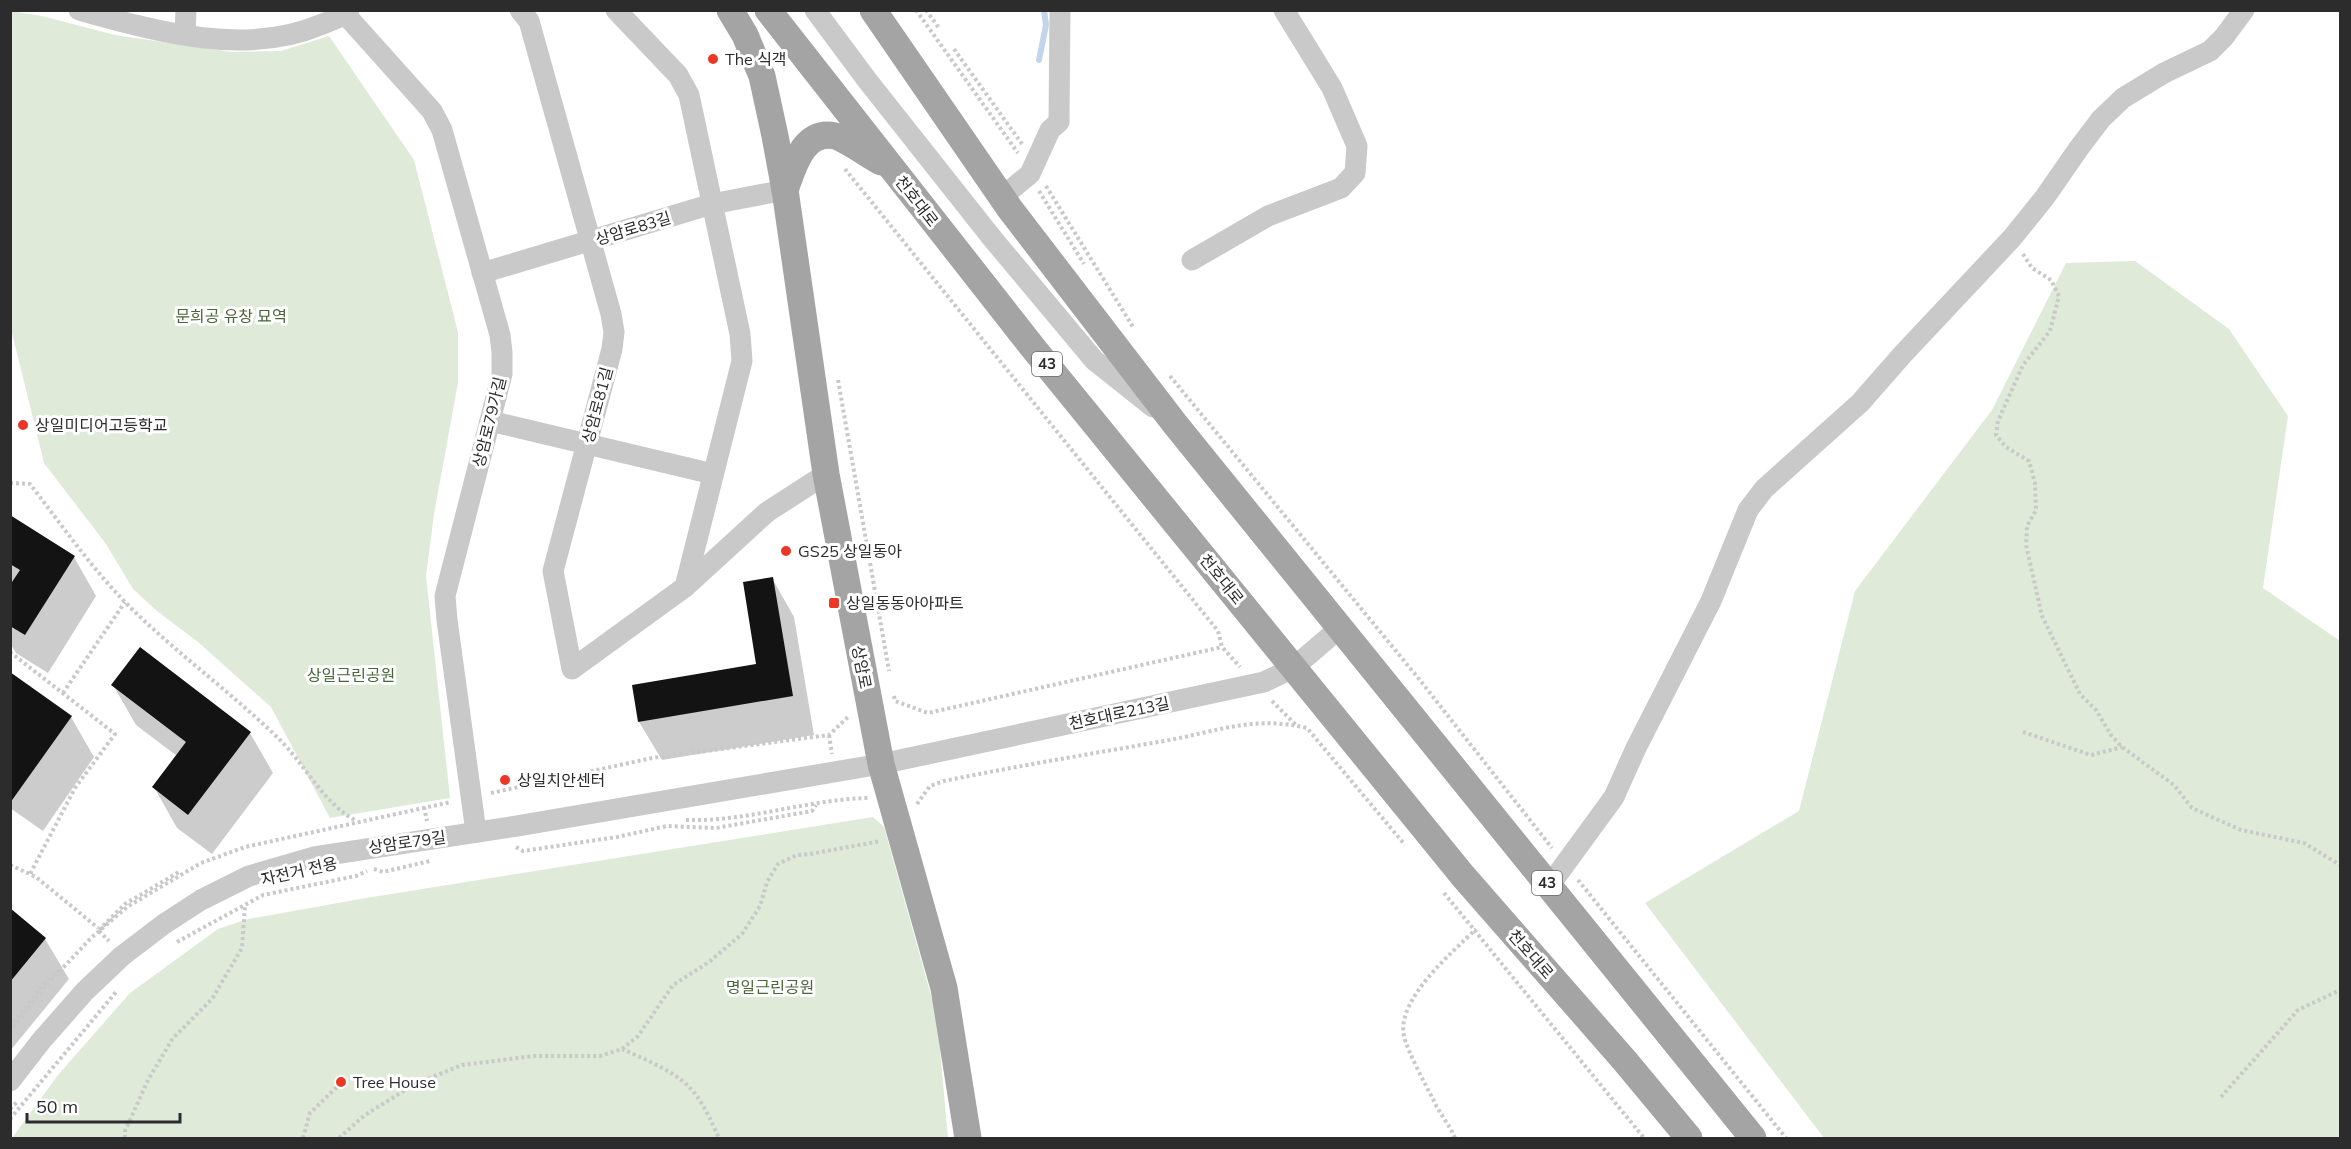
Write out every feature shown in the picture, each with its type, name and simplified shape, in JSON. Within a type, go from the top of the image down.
[{"type":"main road","name":"상암로","points":[[730,10],[745,35],[762,76],[785,190],[826,474],[881,764],[944,988],[968,1138]]},
{"type":"main road","name":"천호대로","points":[[768,10],[1034,349],[1293,668],[1494,912],[1625,1061],[1689,1138]]},
{"type":"main road","name":"43","points":[[873,10],[1002,197],[1175,424],[1753,1138]]},
{"type":"main road","points":[[785,190],[796,159],[806,144],[819,137],[835,136],[891,167]]},
{"type":"street","points":[[79,10],[154,30],[232,41],[299,34],[347,12]]},
{"type":"street","points":[[185,34],[186,10]]},
{"type":"street","points":[[616,10],[678,75],[689,95],[740,334],[742,361],[685,587]]},
{"type":"street","points":[[774,10],[805,57]]},
{"type":"street","points":[[815,10],[867,80],[985,229],[1094,360],[1175,424]]},
{"type":"street","points":[[1050,130],[1048,63],[1052,27],[1051,10]]},
{"type":"street","points":[[1002,197],[1030,174],[1050,130],[1059,122],[1060,10]]},
{"type":"street","points":[[1192,260],[1268,216],[1341,188],[1355,172],[1357,146],[1332,87],[1284,10]]},
{"type":"street","points":[[1549,885],[1614,797],[1636,748],[1711,601],[1748,510],[1764,489],[1860,403],[2012,238],[2045,197],[2079,148],[2102,119],[2123,98],[2164,73],[2210,51],[2224,37],[2244,10]]},
{"type":"street","name":"상암로79가길","points":[[347,12],[432,111],[442,130],[500,335],[502,374],[445,596],[476,832]]},
{"type":"street","name":"상암로81길","points":[[529,14],[614,332],[612,349],[553,571],[572,669],[685,587],[767,512],[826,474]]},
{"type":"street","name":"상암로83길","points":[[482,273],[712,204],[785,190]]},
{"type":"street","points":[[490,421],[713,474]]},
{"type":"street","name":"천호대로213길","points":[[881,764],[1264,682],[1293,668],[1341,627]]},
{"type":"street","name":"상암로79길","points":[[10,1081],[85,991],[122,956],[201,900],[249,876],[314,857],[881,764]]},
{"type":"path","points":[[926,10],[939,28]]},
{"type":"path","points":[[954,49],[1028,152]]},
{"type":"path","points":[[843,165],[1218,632],[1222,647],[928,713],[895,700],[893,689]]},
{"type":"path","points":[[1044,184],[1134,329]]},
{"type":"path","points":[[2012,238],[2032,268],[2050,280],[2060,296],[2050,330],[2023,365],[1998,421],[1996,435],[2006,447],[2029,461],[2035,483],[2036,510],[2027,526],[2026,545],[2042,616],[2080,694],[2096,710],[2111,735],[2122,747],[2174,785],[2192,808],[2241,830],[2304,843],[2340,865]]},
{"type":"path","points":[[1170,375],[1419,679],[1786,1138]]},
{"type":"path","points":[[838,377],[891,677]]},
{"type":"path","points":[[10,483],[30,484],[83,554],[125,602],[280,740],[325,794],[350,818],[358,821]]},
{"type":"path","points":[[63,693],[125,602]]},
{"type":"path","points":[[10,652],[115,734],[75,788],[30,874]]},
{"type":"path","points":[[916,806],[930,786],[944,781],[1059,758],[1166,741],[1256,722],[1285,723],[1307,728],[1409,851]]},
{"type":"path","points":[[2023,732],[2091,756],[2122,747]]},
{"type":"path","points":[[351,823],[652,758],[829,735]]},
{"type":"path","points":[[681,820],[716,821],[816,804],[868,798],[874,803]]},
{"type":"path","points":[[514,846],[523,851],[617,837],[667,826],[716,828],[812,811],[816,804]]},
{"type":"path","points":[[507,847],[524,844]]},
{"type":"path","points":[[339,1138],[365,1115],[415,1084],[462,1065],[534,1056],[600,1056],[622,1049],[638,1036],[673,986],[709,962],[742,934],[760,906],[767,882],[778,864],[797,855],[870,844]]},
{"type":"path","points":[[167,948],[263,895],[356,876],[372,868],[383,872],[426,864],[436,857]]},
{"type":"path","points":[[10,865],[30,874],[99,928]]},
{"type":"path","name":"자전거 전용","points":[[174,938],[261,890],[372,868]]},
{"type":"path","points":[[1438,886],[1644,1138]]},
{"type":"path","points":[[125,1138],[125,1131],[148,1080],[173,1038],[212,999],[242,948],[245,905]]},
{"type":"path","points":[[1455,1138],[1434,1101],[1404,1036],[1404,1023],[1407,1009],[1434,972],[1494,912]]},
{"type":"path","points":[[10,1119],[121,986]]},
{"type":"path","points":[[10,1109],[115,990]]},
{"type":"path","points":[[2221,1097],[2298,1010],[2340,990]]},
{"type":"path","points":[[622,1049],[656,1065],[688,1086],[711,1120],[719,1138]]},
{"type":"path","points":[[303,1138],[309,1113],[338,1087]]},
{"type":"green space","name":"문희공 유창 묘역","points":[[10,11],[42,16],[115,35],[232,52],[281,51],[329,36],[414,160],[458,332],[458,383],[434,514],[426,576],[450,798],[330,818],[271,707],[198,642],[157,611],[133,589],[106,544],[44,463],[11,329]]},
{"type":"green space","points":[[2135,261],[2229,329],[2288,416],[2263,588],[2340,641],[2340,1138],[1824,1138],[1645,903],[1799,811],[1855,591],[1992,410],[2066,263]]},
{"type":"green space","name":"명일근린공원","points":[[873,817],[884,827],[937,1017],[948,1138],[12,1138],[58,1075],[130,993],[218,929],[248,919],[366,898]]},
{"type":"building","points":[[10,515],[75,556],[25,635],[10,626],[10,585],[20,570],[10,564]]},
{"type":"building","points":[[773,577],[793,696],[638,722],[632,685],[756,664],[743,582]]},
{"type":"building","points":[[140,647],[251,732],[188,815],[152,787],[186,742],[111,685]]},
{"type":"building","points":[[10,672],[72,716],[10,803]]},
{"type":"building","points":[[10,908],[46,938],[10,982]]},
{"type":"waterway","points":[[1039,60],[1046,25],[1044,10]]},
{"type":"place","name":"The 식객","points":[[713,59]]},
{"type":"place","name":"상일미디어고등학교","points":[[23,425]]},
{"type":"place","name":"GS25 상일동아","points":[[786,551]]},
{"type":"place","name":"상일동동아아파트","points":[[834,603]]},
{"type":"place","name":"상일치안센터","points":[[505,780]]},
{"type":"place","name":"Tree House","points":[[341,1082]]},
{"type":"park label","name":"상일근린공원","points":[[351,675]]}]
